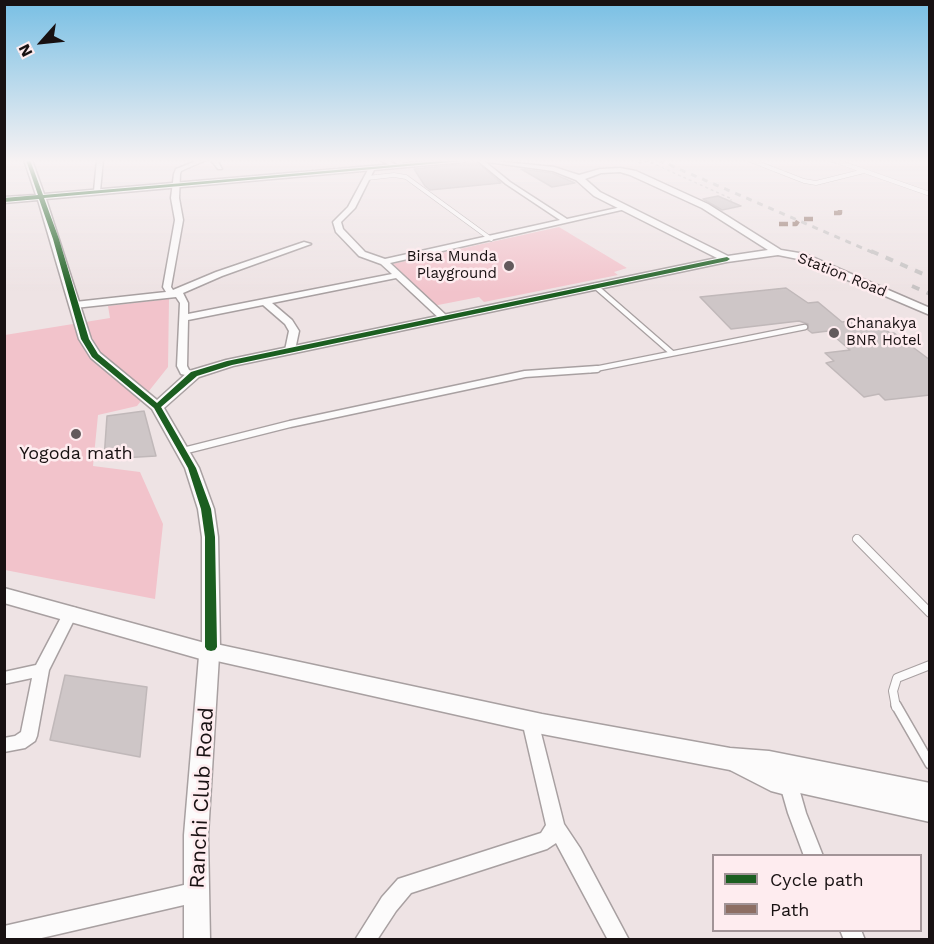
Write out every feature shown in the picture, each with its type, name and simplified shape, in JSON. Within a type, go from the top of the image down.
[{"type":"main road","points":[[4,595],[210,652],[530,721],[730,759],[769,762],[930,795]]},
{"type":"main road","points":[[730,759],[767,774],[930,810]]},
{"type":"street","name":"Ranchi Club Road","points":[[43,204],[85,339],[95,355],[157,407],[192,468],[206,509],[210,537],[210,652],[196,835],[197,939]]},
{"type":"street","points":[[176,204],[179,220],[167,287],[170,292],[180,295],[184,303],[182,366],[185,372],[194,374]]},
{"type":"street","points":[[353,204],[337,222],[343,236],[362,254],[384,262],[444,318]]},
{"type":"street","points":[[540,204],[566,221]]},
{"type":"street","points":[[619,204],[722,257]]},
{"type":"street","points":[[701,204],[767,243],[778,252]]},
{"type":"street","points":[[384,262],[626,208]]},
{"type":"street","points":[[157,407],[194,374],[230,363],[680,270],[767,243],[794,248],[930,305]]},
{"type":"street","points":[[75,305],[175,294],[219,273],[307,244]]},
{"type":"street","name":"Station Road","points":[[722,257],[778,252],[801,256],[930,312]]},
{"type":"street","points":[[184,318],[398,275]]},
{"type":"street","points":[[265,302],[289,322],[294,331],[290,350]]},
{"type":"street","points":[[4,746],[19,743],[29,736],[41,670],[71,612]]},
{"type":"street","points":[[4,678],[41,670]]},
{"type":"street","points":[[530,721],[556,827],[619,939]]},
{"type":"street","points":[[730,759],[768,756],[930,790]]},
{"type":"street","points":[[730,759],[771,781],[930,818]]},
{"type":"street","points":[[789,785],[797,813],[814,854]]},
{"type":"street","points":[[364,939],[405,886],[547,840],[556,827]]},
{"type":"street","points":[[4,936],[197,892]]},
{"type":"lane","points":[[443,204],[491,239]]},
{"type":"lane","points":[[595,286],[672,353]]},
{"type":"lane","points":[[183,451],[290,424],[525,374],[542,371],[586,371],[805,327]]},
{"type":"lane","points":[[857,539],[930,613]]},
{"type":"lane","points":[[930,665],[897,678],[893,692],[896,706],[930,764]]},
{"type":"shaded area","name":"Birsa Munda Playground","points":[[559,227],[627,268],[614,272],[618,275],[484,302],[479,297],[433,306],[392,264]]},
{"type":"shaded area","name":"Yogoda math","points":[[169,299],[168,367],[137,406],[98,415],[93,466],[140,472],[163,524],[155,599],[5,570],[5,335],[110,318],[108,306]]},
{"type":"building","points":[[712,204],[741,206],[722,210]]},
{"type":"building","points":[[786,288],[808,303],[818,302],[842,322],[871,319],[890,333],[894,333],[930,360],[930,395],[885,400],[879,394],[864,397],[826,363],[834,361],[825,353],[850,350],[828,331],[812,333],[808,330],[808,324],[799,321],[731,329],[700,297]]},
{"type":"building","points":[[144,411],[156,456],[104,459],[107,416]]},
{"type":"building","points":[[65,675],[147,687],[140,757],[50,740]]},
{"type":"railway","points":[[760,204],[874,253]]},
{"type":"railway","points":[[871,251],[930,277]]},
{"type":"railway","points":[[912,286],[930,294]]},
{"type":"marked path","points":[[834,213],[840,213],[840,209]]},
{"type":"marked path","points":[[804,219],[813,219],[815,216]]},
{"type":"marked path","points":[[779,224],[796,224],[798,221]]},
{"type":"cycle path","points":[[44,204],[85,339],[95,355],[157,407],[192,468],[206,509],[210,537],[211,647]]},
{"type":"cycle path","points":[[157,407],[194,374],[230,363],[727,259]]},
{"type":"place","name":"Birsa Munda Playground","points":[[509,266]]},
{"type":"place","name":"Chanakya BNR Hotel","points":[[834,333]]},
{"type":"place","name":"Yogoda math","points":[[76,434]]}]
